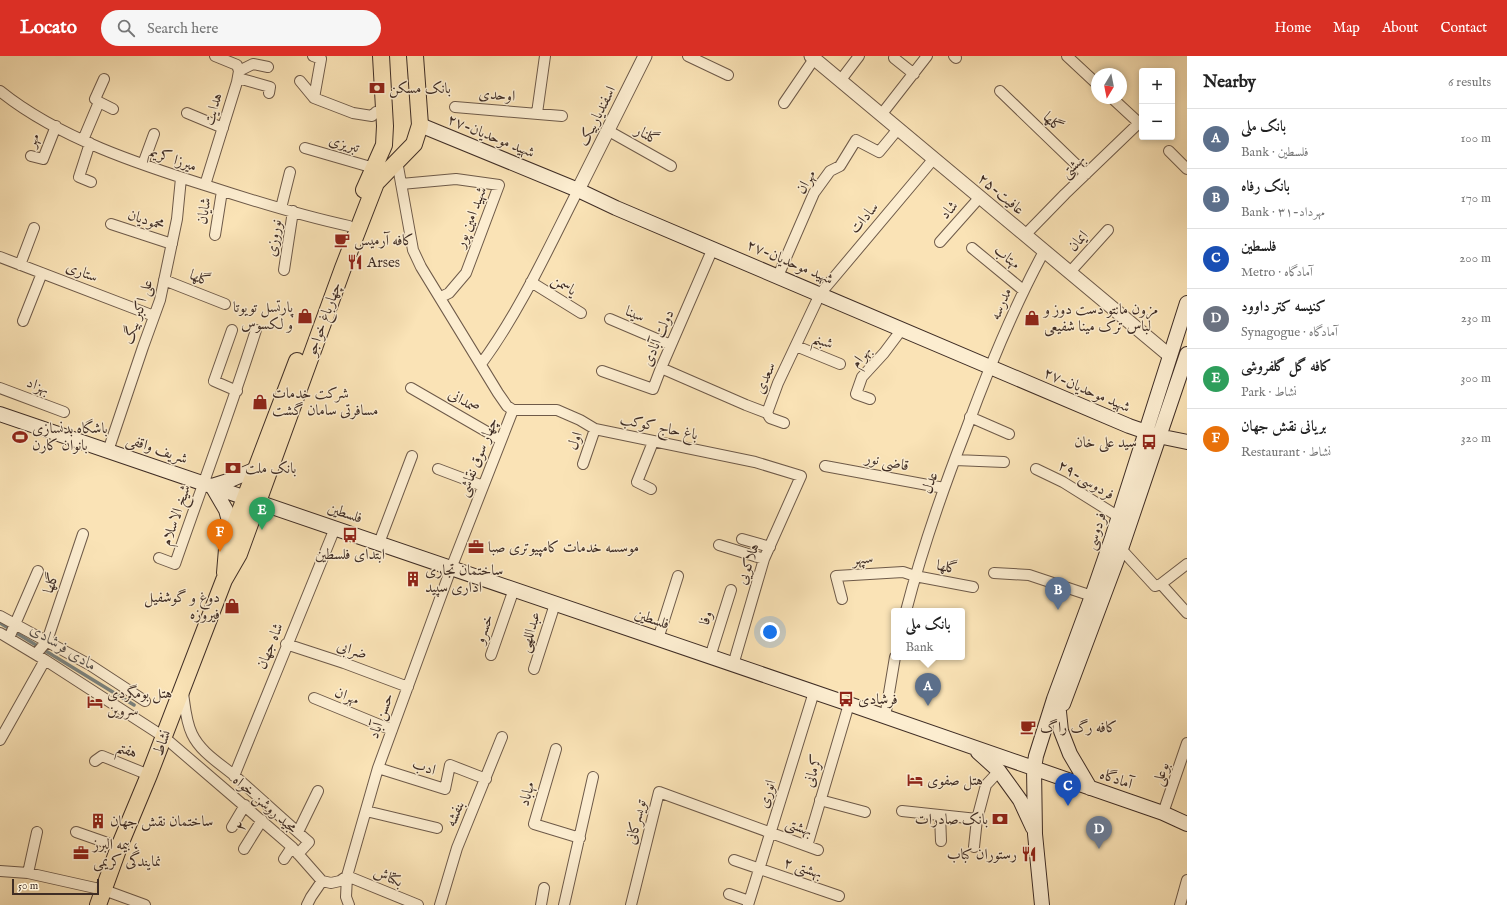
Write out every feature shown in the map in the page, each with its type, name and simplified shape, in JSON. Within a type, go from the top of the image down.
[{"type":"main road","name":"چهارباغ خواجو","points":[[252,499],[256,469],[349,226],[353,212],[384,145],[382,56]]},
{"type":"main road","name":"چهارباغ خواجو","points":[[252,499],[376,183],[414,144],[420,125],[415,56]]},
{"type":"main road","name":"۲۷-شهید موحدیان","points":[[420,125],[578,190],[616,208],[990,367],[1152,434],[1187,442]]},
{"type":"main road","points":[[384,145],[392,154],[401,157]]},
{"type":"main road","name":"فردوسی","points":[[1038,770],[1044,758],[1121,549],[1152,434],[1170,356],[1187,303]]},
{"type":"main road","points":[[1170,356],[1186,363]]},
{"type":"main road","name":"فردوسی","points":[[1038,770],[1036,756],[1050,711],[1119,517],[1152,434],[1186,363]]},
{"type":"main road","name":"شریف واقفی","points":[[0,414],[252,499]]},
{"type":"main road","points":[[232,532],[226,510],[207,484],[228,481],[256,469]]},
{"type":"main road","name":"فلسطین","points":[[252,499],[1038,770]]},
{"type":"main road","name":"نشاط","points":[[224,580],[227,549],[232,532],[252,499]]},
{"type":"main road","name":"نشاط","points":[[98,905],[119,847],[183,689],[224,580],[239,554],[252,499]]},
{"type":"main road","points":[[1060,712],[1061,732],[1068,749],[1090,788]]},
{"type":"main road","points":[[971,747],[999,770],[1020,800],[1035,834]]},
{"type":"main road","points":[[1038,770],[1035,834],[1042,905]]},
{"type":"main road","name":"آمادگاه","points":[[1038,770],[1163,814],[1187,824]]},
{"type":"street","points":[[214,56],[237,65],[239,74]]},
{"type":"street","points":[[313,56],[321,59],[314,98]]},
{"type":"street","points":[[537,113],[545,56]]},
{"type":"street","name":"اسفندیاربیک","points":[[578,190],[645,56]]},
{"type":"street","points":[[688,56],[728,75]]},
{"type":"street","points":[[840,81],[859,56]]},
{"type":"street","points":[[881,115],[927,56]]},
{"type":"street","points":[[1068,56],[1091,78]]},
{"type":"street","points":[[784,103],[812,57]]},
{"type":"street","name":"۲۵-عافیت","points":[[812,57],[1170,356]]},
{"type":"street","points":[[894,58],[914,74]]},
{"type":"street","points":[[239,74],[253,64],[268,67]]},
{"type":"street","points":[[239,74],[270,87],[269,93]]},
{"type":"street","name":"هدایت","points":[[205,186],[239,74]]},
{"type":"street","points":[[104,79],[95,99],[113,109]]},
{"type":"street","points":[[300,81],[314,98],[372,116],[376,112],[384,113]]},
{"type":"street","name":"میرزا کریم","points":[[0,91],[16,104],[56,126],[87,141],[143,164],[205,186],[293,212],[349,226]]},
{"type":"street","name":"گلها","points":[[1000,91],[1086,174]]},
{"type":"street","points":[[91,182],[79,177],[87,141],[99,102]]},
{"type":"street","points":[[1119,104],[1139,120]]},
{"type":"street","name":"اوحدی","points":[[455,107],[562,116]]},
{"type":"street","points":[[187,113],[223,128]]},
{"type":"street","name":"بهشتی","points":[[1025,235],[1139,122]]},
{"type":"street","name":"مهر","points":[[31,156],[43,160],[56,126]]},
{"type":"street","name":"مهران","points":[[778,276],[814,193],[830,171],[840,166],[856,140],[879,152],[898,129]]},
{"type":"street","name":"گلنار","points":[[607,130],[671,166]]},
{"type":"street","points":[[143,164],[154,134]]},
{"type":"street","name":"تبریزی","points":[[305,148],[374,168]]},
{"type":"street","points":[[1169,151],[1187,169]]},
{"type":"street","name":"چهار سوق نقاشی","points":[[401,157],[401,184],[413,250],[507,406],[513,410],[451,568]]},
{"type":"street","name":"سادات","points":[[820,294],[931,162]]},
{"type":"street","points":[[281,208],[290,172]]},
{"type":"street","name":"علی اکبر بیگ","points":[[108,451],[160,300],[177,218],[181,178]]},
{"type":"street","name":"شهید امین پور","points":[[401,184],[456,179],[499,184],[466,273],[449,293],[440,297]]},
{"type":"street","points":[[481,364],[495,345],[531,282],[578,190]]},
{"type":"street","name":"شایان","points":[[215,235],[222,191]]},
{"type":"street","name":"شاد","points":[[940,242],[980,197]]},
{"type":"street","name":"نوروزی","points":[[284,270],[293,212]]},
{"type":"street","name":"محمودیان","points":[[111,224],[172,244]]},
{"type":"street","points":[[20,265],[34,228]]},
{"type":"street","name":"ایمان","points":[[1070,272],[1108,230]]},
{"type":"street","name":"دولت آبادی","points":[[602,371],[654,390],[661,368],[713,248]]},
{"type":"street","name":"مهتاب","points":[[972,248],[1023,290]]},
{"type":"street","name":"مدرسه","points":[[990,367],[1023,290],[1042,255]]},
{"type":"street","name":"ستاری","points":[[0,257],[154,316]]},
{"type":"street","points":[[23,322],[42,273]]},
{"type":"street","name":"گلها","points":[[164,280],[225,304]]},
{"type":"street","name":"یاسمن","points":[[531,282],[581,313]]},
{"type":"street","name":"سعدی","points":[[661,368],[767,413],[778,384],[820,294]]},
{"type":"street","name":"سینا","points":[[610,319],[671,345]]},
{"type":"street","name":"بهرام","points":[[870,399],[856,394],[862,377],[884,353],[902,329]]},
{"type":"street","points":[[232,330],[214,382],[237,391]]},
{"type":"street","points":[[207,484],[256,330]]},
{"type":"street","name":"شبنم","points":[[796,346],[840,364]]},
{"type":"street","name":"عدل","points":[[907,608],[915,576],[944,488],[990,367]]},
{"type":"street","name":"صمدانی","points":[[411,388],[501,440]]},
{"type":"street","name":"بهزاد","points":[[0,389],[64,412]]},
{"type":"street","name":"باغ حاج کوکب","points":[[513,410],[557,410],[580,420],[595,429],[755,462],[801,476]]},
{"type":"street","points":[[767,413],[770,418],[784,423]]},
{"type":"street","points":[[970,418],[1009,434]]},
{"type":"street","name":"اول","points":[[583,464],[595,429]]},
{"type":"street","points":[[651,489],[637,482],[653,442]]},
{"type":"street","points":[[379,543],[412,456]]},
{"type":"street","points":[[954,460],[1004,462]]},
{"type":"street","name":"قاضی نور","points":[[825,466],[944,488]]},
{"type":"street","points":[[438,469],[483,486]]},
{"type":"street","name":"۲۹-فردوسی","points":[[1036,469],[1063,482],[1119,517]]},
{"type":"street","name":"هلاکویی","points":[[733,665],[764,559],[801,476]]},
{"type":"street","name":"شیخ الاسلام","points":[[159,558],[175,564],[207,484]]},
{"type":"street","name":"شاه جهان","points":[[234,776],[286,644],[335,528]]},
{"type":"street","name":"گلها","points":[[47,641],[83,534]]},
{"type":"street","points":[[742,538],[770,547]]},
{"type":"street","points":[[719,545],[764,559]]},
{"type":"street","points":[[1121,549],[1155,586],[1161,584],[1187,564]]},
{"type":"street","name":"حسن آباد","points":[[349,905],[346,897],[347,876],[378,768],[451,568]]},
{"type":"street","points":[[4,636],[16,624],[38,571]]},
{"type":"street","name":"سپهر","points":[[842,600],[836,576],[903,572],[915,576]]},
{"type":"street","points":[[994,573],[1029,575],[1092,596]]},
{"type":"street","points":[[658,639],[678,576]]},
{"type":"street","name":"گلها","points":[[915,576],[973,588]]},
{"type":"street","points":[[1161,584],[1187,613]]},
{"type":"street","name":"خسرو","points":[[491,655],[514,589]]},
{"type":"street","name":"وفا","points":[[710,656],[731,590]]},
{"type":"street","name":"عبداللهی","points":[[534,669],[555,604]]},
{"type":"street","points":[[0,616],[90,665],[145,701]]},
{"type":"street","name":"مجید روشن خواه","points":[[4,636],[36,654],[164,737],[245,805],[295,850],[322,881]]},
{"type":"street","points":[[36,654],[47,641]]},
{"type":"street","name":"ضرابی","points":[[286,644],[344,663],[408,687]]},
{"type":"street","points":[[0,740],[45,660]]},
{"type":"street","points":[[885,717],[894,660]]},
{"type":"street","name":"مجید روشن خواه","points":[[183,689],[186,714],[193,735],[212,758],[310,842],[295,850]]},
{"type":"street","name":"انوری","points":[[748,903],[814,692]]},
{"type":"street","name":"مهران","points":[[314,698],[392,730]]},
{"type":"street","name":"کرمانی","points":[[806,846],[849,704]]},
{"type":"street","name":"بنفشه","points":[[440,905],[458,848],[502,737]]},
{"type":"street","name":"بوعلی","points":[[1163,814],[1187,743]]},
{"type":"street","name":"مهاباد","points":[[556,749],[534,824],[580,838]]},
{"type":"street","name":"هفتم","points":[[95,761],[102,756],[149,775]]},
{"type":"street","name":"ادب","points":[[378,768],[445,789],[450,765],[486,778]]},
{"type":"street","points":[[974,847],[977,818],[986,785],[999,770]]},
{"type":"street","points":[[564,905],[593,777]]},
{"type":"street","points":[[298,832],[318,791]]},
{"type":"street","name":"تویسرکانی","points":[[631,905],[659,792],[770,833]]},
{"type":"street","points":[[820,800],[865,812]]},
{"type":"street","points":[[232,827],[245,805]]},
{"type":"street","points":[[366,811],[437,828]]},
{"type":"street","points":[[902,812],[977,818]]},
{"type":"street","points":[[940,815],[941,841]]},
{"type":"street","name":"۲","points":[[244,849],[262,820]]},
{"type":"street","points":[[28,873],[37,832]]},
{"type":"street","points":[[76,832],[119,847]]},
{"type":"street","name":"بهشتی","points":[[770,833],[818,850]]},
{"type":"street","points":[[284,859],[295,850]]},
{"type":"street","name":"بهشتی ۲","points":[[734,860],[838,896]]},
{"type":"street","points":[[0,871],[28,873],[104,890],[145,905]]},
{"type":"street","points":[[307,905],[322,881],[331,883],[340,881],[347,876]]},
{"type":"street","name":"بکتاش","points":[[347,876],[418,905]]},
{"type":"street","points":[[1180,905],[1187,880]]},
{"type":"street","points":[[541,905],[544,888]]},
{"type":"street","points":[[729,894],[748,903]]},
{"type":"waterway","name":"مادی فرشادی","points":[[0,623],[134,705]]},
{"type":"place","name":"بانک مسکن","points":[[377,88]]},
{"type":"place","name":"کافه آرمیس","points":[[342,240]]},
{"type":"place","name":"Arses","points":[[355,262]]},
{"type":"place","name":"پارتسل تویوتا و لکسوس","points":[[305,316]]},
{"type":"place","name":"مزون مانتو دست دوز و لباس ترک مینا شفیعی","points":[[1032,318]]},
{"type":"place","name":"شرکت خدمات مسافرتی سامان گشت","points":[[260,402]]},
{"type":"place","name":"باشگاه بدنسازی بانوان کارن","points":[[20,437]]},
{"type":"place","name":"سید علی خان","points":[[1149,442]]},
{"type":"place","name":"بانک ملت","points":[[233,468]]},
{"type":"place","name":"کافه گل گلفروشی","points":[[262,530]]},
{"type":"place","name":"ابتدای فلسطین","points":[[350,535]]},
{"type":"place","name":"موسسه خدمات کامپیوتری صبا","points":[[476,547]]},
{"type":"place","name":"بریانی نقش جهان","points":[[220,552]]},
{"type":"place","name":"ساختمان تجاری اداری سپید","points":[[413,579]]},
{"type":"place","name":"دوغ و گوشفیل فیروزه","points":[[232,606]]},
{"type":"place","name":"بانک رفاه","points":[[1058,610]]},
{"type":"place","name":"فرشادی","points":[[846,699]]},
{"type":"place","name":"هتل بومگردی سروین","points":[[95,702]]},
{"type":"place","name":"بانک ملی","points":[[928,706]]},
{"type":"place","name":"کافه رگ راگ","points":[[1028,727]]},
{"type":"place","name":"هتل صفوی","points":[[915,780]]},
{"type":"place","name":"فلسطین","points":[[1068,806]]},
{"type":"place","name":"بانک صادرات","points":[[1000,819]]},
{"type":"place","name":"ساختمان نقش جهان","points":[[98,821]]},
{"type":"place","name":"کنیسه کتر داوود","points":[[1099,849]]},
{"type":"place","name":"بیمه البرز ، نمایندگی کریمی","points":[[81,853]]},
{"type":"place","name":"رستوران کباب","points":[[1029,854]]}]
